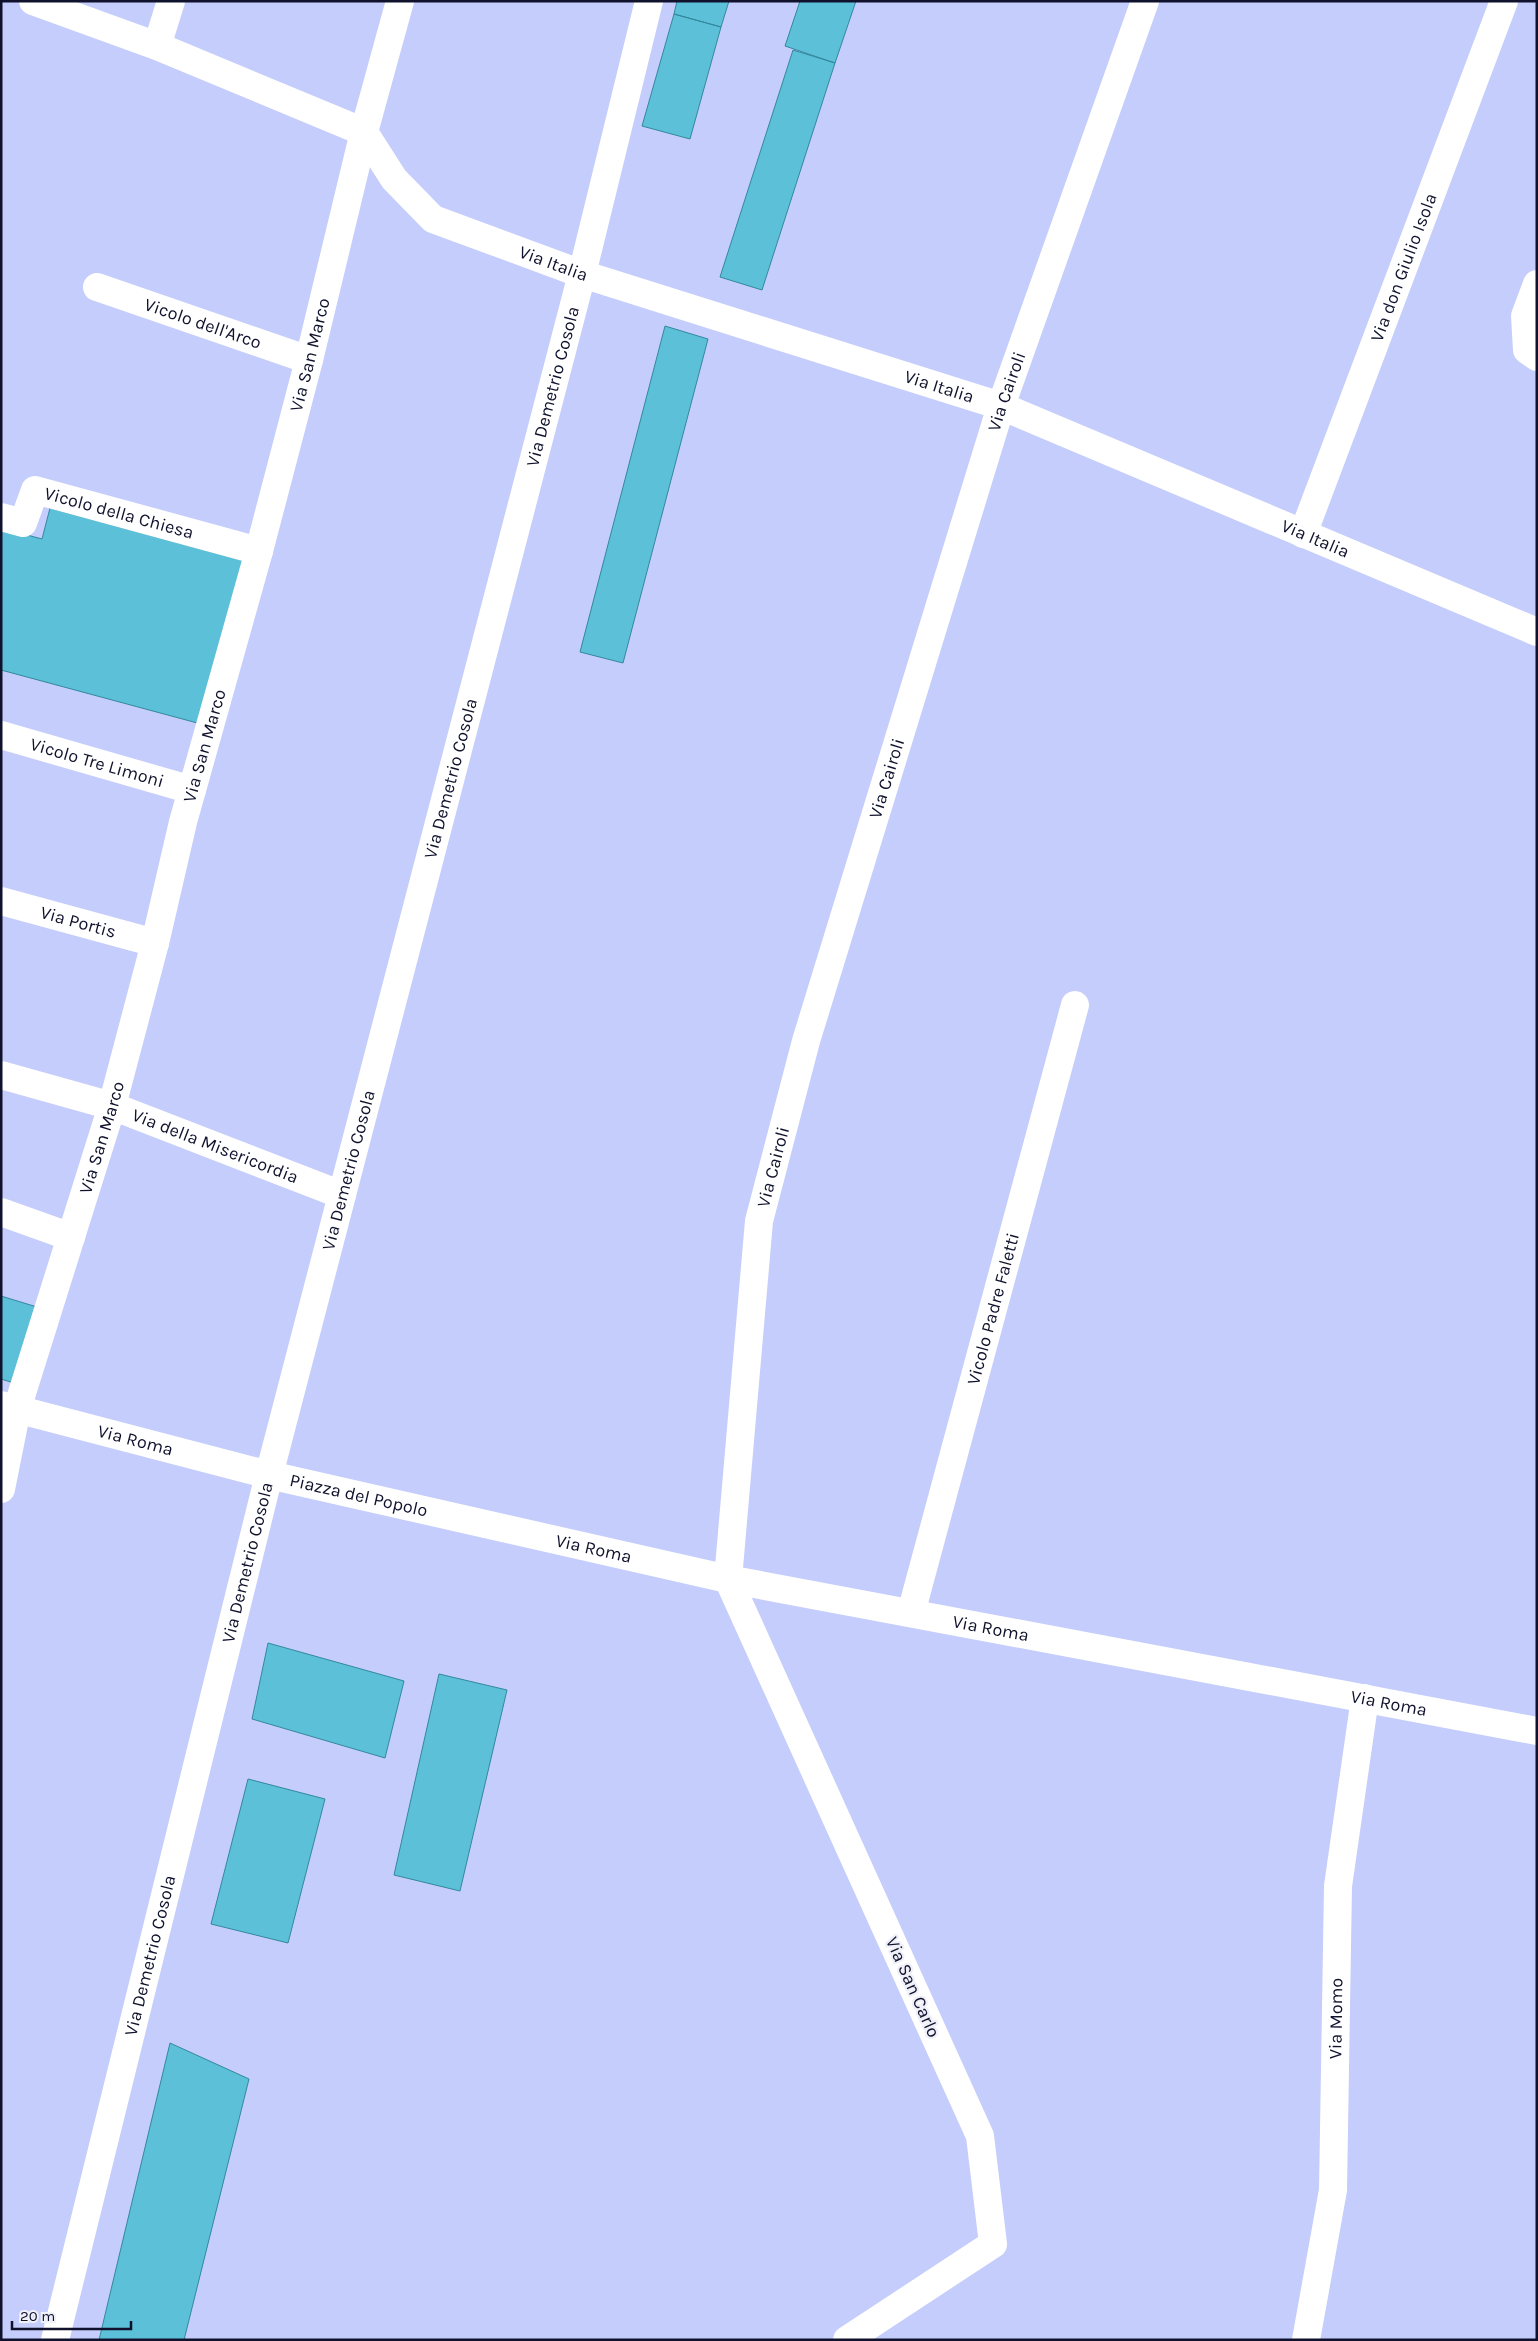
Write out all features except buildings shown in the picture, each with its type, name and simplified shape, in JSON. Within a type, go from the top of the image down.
[{"type":"street","points":[[34,1],[157,46],[364,132]]},
{"type":"street","points":[[157,46],[170,1]]},
{"type":"street","name":"Via San Marco","points":[[1,1489],[9,1407],[71,1237],[112,1106],[155,943],[192,790],[259,551],[309,360],[364,132],[400,1]]},
{"type":"street","name":"Via Demetrio Cosola","points":[[55,2340],[269,1475],[582,274],[649,1]]},
{"type":"street","name":"Via Cairoli","points":[[728,1579],[758,1221],[806,1041],[1001,406],[1145,1]]},
{"type":"street","name":"Via don Giulio Isola","points":[[1303,534],[1504,1]]},
{"type":"street","name":"Via Italia","points":[[364,132],[394,179],[433,219],[582,274],[1001,406],[1537,632]]},
{"type":"street","points":[[1537,284],[1525,316],[1527,350],[1537,357]]},
{"type":"street","name":"Vicolo dell'Arco","points":[[97,287],[309,360]]},
{"type":"street","name":"Vicolo della Chiesa","points":[[1,517],[23,523],[35,490],[259,551]]},
{"type":"street","name":"Vicolo Tre Limoni","points":[[1,735],[192,790]]},
{"type":"street","name":"Via Portis","points":[[1,901],[155,943]]},
{"type":"street","name":"Vicolo Padre Faletti","points":[[911,1613],[1075,1006]]},
{"type":"street","name":"Via della Misericordia","points":[[1,1075],[112,1106],[342,1195]]},
{"type":"street","points":[[1,1212],[71,1237]]},
{"type":"street","name":"Via Roma","points":[[9,1407],[269,1475]]},
{"type":"street","name":"Piazza del Popolo","points":[[269,1475],[448,1515]]},
{"type":"street","name":"Via Roma","points":[[448,1515],[728,1579],[1537,1730]]},
{"type":"street","name":"Via San Carlo","points":[[728,1579],[980,2136],[993,2244],[847,2340]]},
{"type":"street","name":"Via Momo","points":[[1306,2340],[1333,2190],[1338,1886],[1365,1698]]}]
